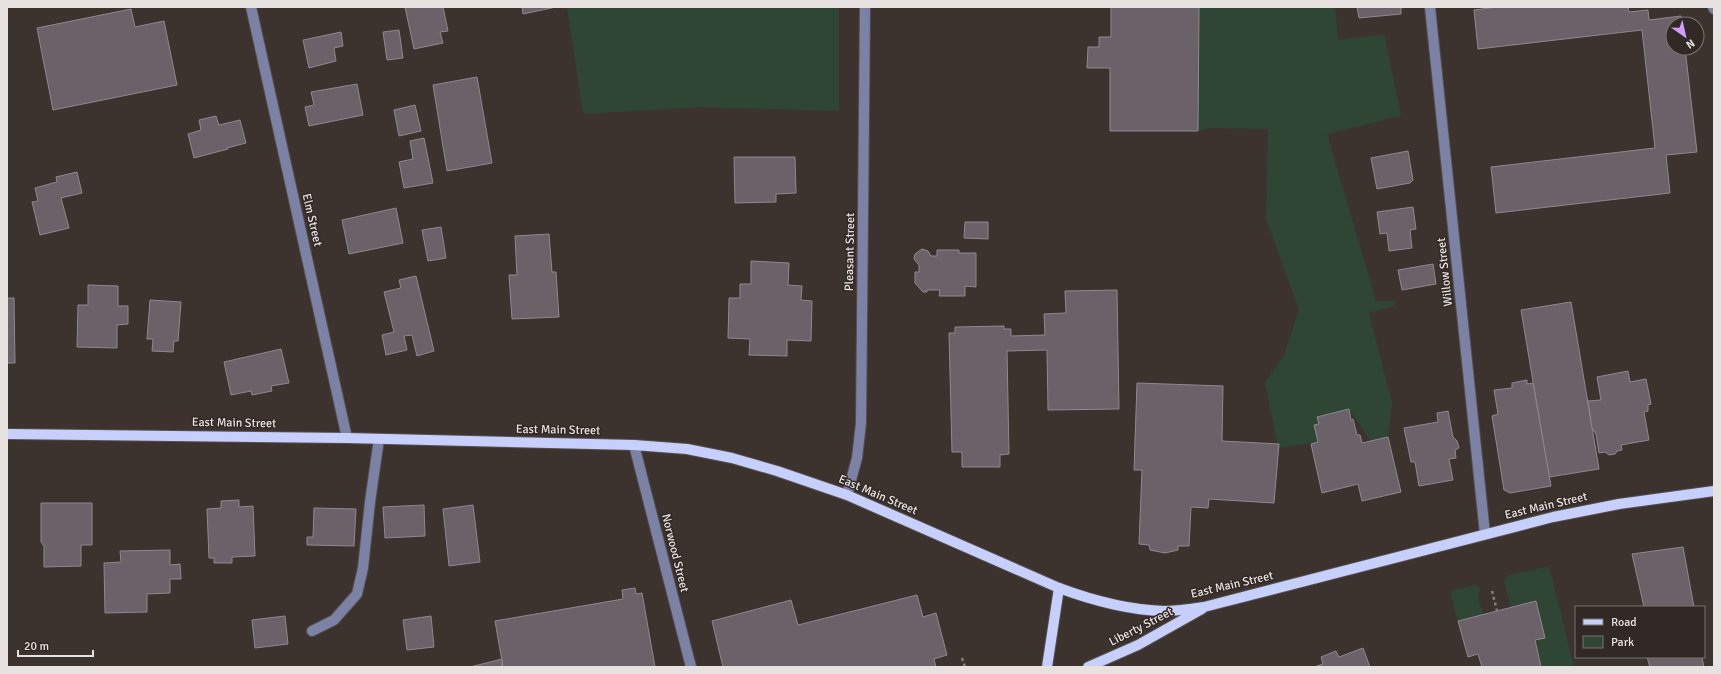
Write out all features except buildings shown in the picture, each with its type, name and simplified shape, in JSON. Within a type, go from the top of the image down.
[{"type":"main road","name":"East Main Street","points":[[7,434],[347,438],[634,445],[687,449],[732,458],[777,471],[847,495],[1059,588],[1095,601],[1129,608],[1166,611],[1204,607],[1553,517],[1619,504],[1714,491]]},
{"type":"main road","points":[[1047,667],[1059,588]]},
{"type":"main road","name":"Liberty Street","points":[[1088,667],[1144,642],[1204,607]]},
{"type":"street","name":"Elm Street","points":[[251,7],[347,438]]},
{"type":"street","name":"Pleasant Street","points":[[847,495],[857,458],[861,423],[865,7]]},
{"type":"street","name":"Willow Street","points":[[1430,7],[1485,534]]},
{"type":"street","points":[[312,631],[334,620],[357,594],[363,568],[379,439]]},
{"type":"street","name":"Norwood Street","points":[[634,445],[691,667]]},
{"type":"path","points":[[1492,592],[1497,611]]},
{"type":"path","points":[[962,658],[965,667]]},
{"type":"green space","points":[[567,7],[839,7],[839,111],[700,107],[583,114]]},
{"type":"green space","points":[[1199,7],[1335,7],[1338,40],[1384,34],[1401,116],[1327,134],[1376,301],[1395,301],[1394,306],[1369,313],[1392,403],[1388,437],[1371,441],[1349,410],[1317,417],[1319,424],[1314,426],[1318,442],[1278,448],[1265,382],[1284,355],[1299,310],[1266,219],[1268,129],[1210,128],[1198,131]]},
{"type":"green space","points":[[1549,566],[1574,667],[1541,667],[1535,640],[1545,637],[1536,602],[1511,608],[1504,580],[1508,576]]},
{"type":"green space","points":[[1476,585],[1481,592],[1477,594],[1483,615],[1458,621],[1450,591]]}]
